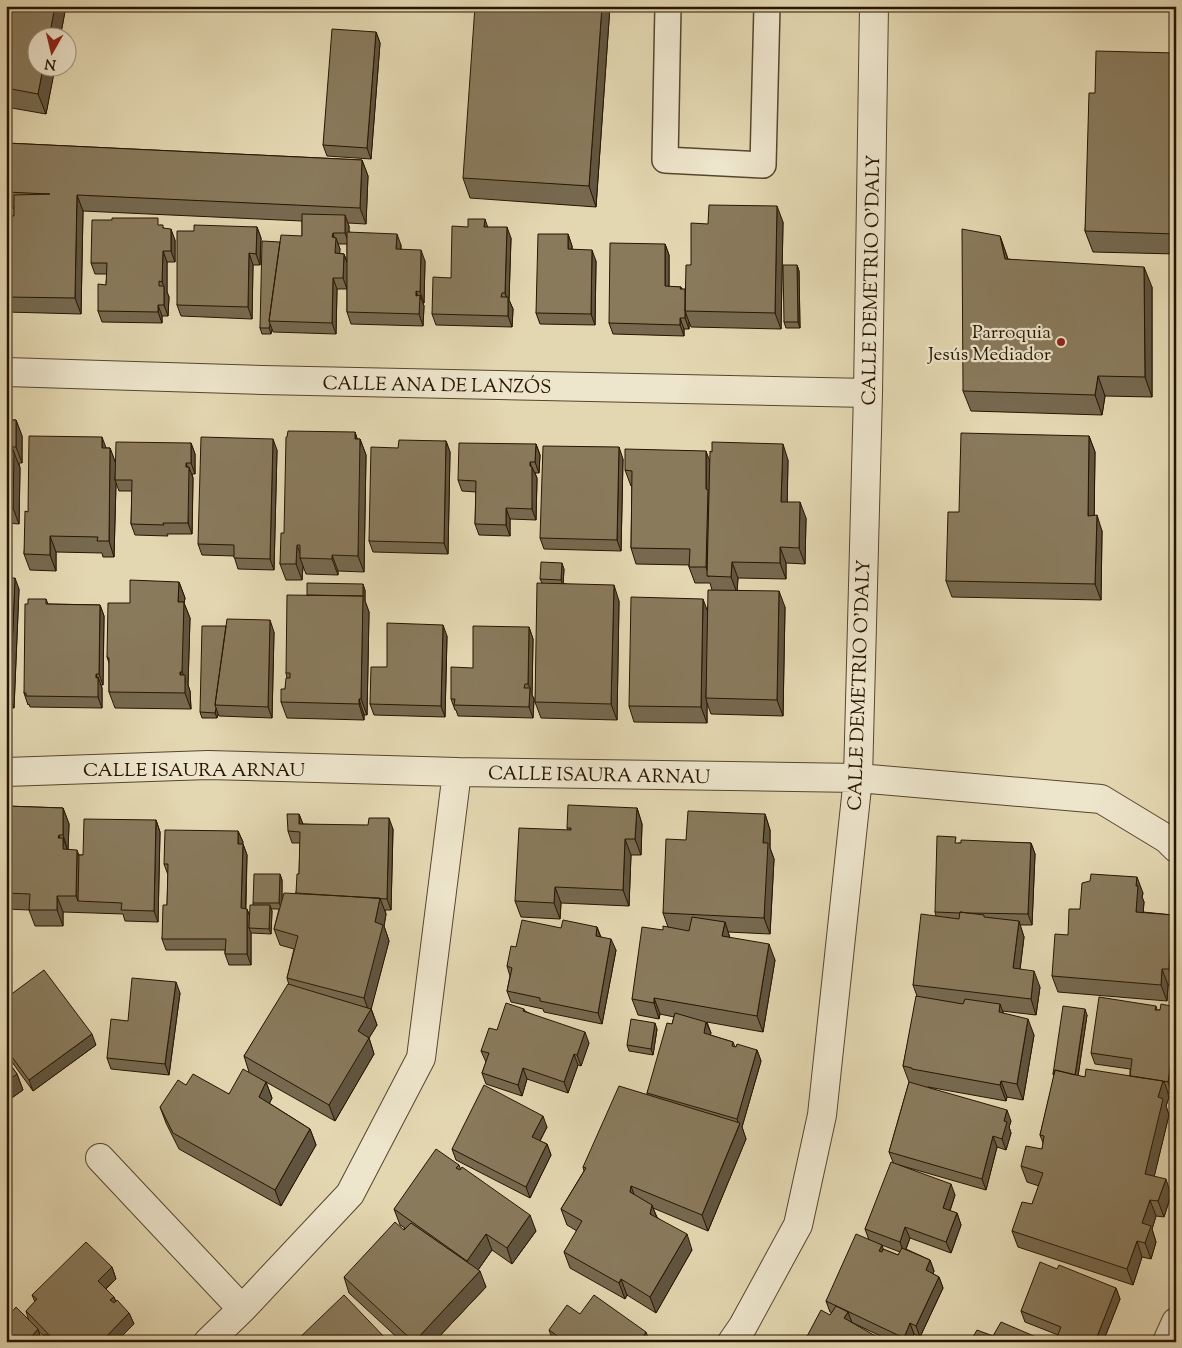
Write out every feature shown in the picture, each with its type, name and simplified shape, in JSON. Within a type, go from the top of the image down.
[{"type":"street","name":"CALLE DEMETRIO O'DALY","points":[[732,1342],[743,1326],[798,1225],[822,1115],[858,778],[868,393],[874,6]]},
{"type":"street","name":"CALLE ANA DE LANZÓS","points":[[6,372],[272,381],[868,393]]},
{"type":"street","name":"CALLE ISAURA ARNAU","points":[[6,772],[208,765],[457,772],[858,778],[1101,799],[1167,839],[1176,848]]},
{"type":"street","points":[[208,1342],[242,1309],[350,1194],[421,1058],[457,772]]},
{"type":"street","points":[[100,1158],[242,1309]]},
{"type":"street","points":[[1167,1342],[1176,1322]]},
{"type":"lane","points":[[668,6],[665,160],[762,165],[767,6]]},
{"type":"building","points":[[6,6],[55,6],[51,28],[28,28],[28,78],[41,78],[38,94],[6,88]]},
{"type":"building","points":[[475,6],[602,6],[589,186],[463,178]]},
{"type":"building","points":[[332,29],[376,32],[367,148],[323,145]]},
{"type":"building","points":[[1096,51],[1176,53],[1176,234],[1085,231],[1089,93],[1095,93]]},
{"type":"building","points":[[6,143],[362,160],[360,208],[77,195],[75,298],[6,297],[6,216],[14,216],[14,195],[50,194],[6,192]]},
{"type":"building","points":[[709,205],[777,206],[775,313],[685,311],[686,265],[691,265],[691,223],[708,224]]},
{"type":"building","points":[[302,214],[345,215],[345,233],[333,233],[332,237],[336,238],[335,253],[344,254],[343,278],[333,278],[332,323],[269,321],[281,235],[302,236]]},
{"type":"building","points":[[112,218],[158,218],[158,225],[171,229],[171,251],[163,251],[162,282],[159,281],[159,286],[164,286],[164,305],[158,305],[158,312],[98,311],[98,284],[106,285],[107,263],[91,263],[92,220],[112,220]]},
{"type":"building","points":[[468,219],[485,219],[484,227],[507,227],[505,293],[502,293],[501,297],[508,297],[508,316],[432,314],[433,277],[451,278],[452,226],[468,227]]},
{"type":"building","points":[[194,225],[257,227],[256,254],[249,253],[248,307],[177,305],[177,231],[194,231]]},
{"type":"building","name":"Parroquia Jesús Mediador","points":[[962,229],[1000,236],[1005,259],[1144,267],[1145,377],[1098,376],[1095,395],[963,391]]},
{"type":"building","points":[[347,232],[397,234],[396,249],[421,250],[420,292],[416,291],[416,296],[420,295],[419,314],[347,312]]},
{"type":"building","points":[[538,234],[568,234],[568,249],[592,250],[591,314],[536,313]]},
{"type":"building","points":[[262,241],[280,242],[269,328],[260,328]]},
{"type":"building","points":[[610,243],[665,244],[665,286],[685,289],[685,318],[680,318],[680,325],[609,323]]},
{"type":"building","points":[[783,265],[797,265],[798,322],[784,322]]},
{"type":"building","points":[[6,420],[16,420],[16,447],[12,447],[14,452],[13,508],[6,508]]},
{"type":"building","points":[[288,431],[355,432],[355,439],[360,439],[358,556],[332,555],[332,559],[300,558],[300,545],[297,545],[296,564],[280,564],[281,533],[284,533],[286,437]]},
{"type":"building","points":[[961,433],[1089,436],[1088,516],[1097,515],[1095,584],[946,581],[948,512],[959,512]]},
{"type":"building","points":[[29,436],[102,437],[102,448],[110,448],[109,541],[97,541],[98,537],[50,536],[50,555],[24,554],[25,511],[28,512]]},
{"type":"building","points":[[201,437],[273,439],[270,559],[234,558],[234,545],[198,544]]},
{"type":"building","points":[[399,440],[446,441],[444,543],[369,541],[371,447],[398,448]]},
{"type":"building","points":[[116,442],[191,443],[191,463],[186,463],[186,467],[189,467],[188,523],[163,523],[164,525],[131,524],[132,480],[115,480]]},
{"type":"building","points":[[712,442],[783,444],[781,502],[800,502],[799,548],[780,547],[780,563],[732,562],[731,577],[707,576],[710,451],[712,452]]},
{"type":"building","points":[[459,443],[536,444],[535,462],[530,462],[532,467],[532,509],[506,508],[506,525],[475,524],[476,481],[458,480]]},
{"type":"building","points":[[543,446],[619,447],[617,540],[540,538]]},
{"type":"building","points":[[625,449],[706,451],[706,489],[708,490],[706,567],[689,567],[690,549],[631,548],[632,471],[625,470]]},
{"type":"building","points":[[541,562],[562,563],[561,580],[540,579]]},
{"type":"building","points":[[6,578],[15,578],[10,697],[6,697]]},
{"type":"building","points":[[130,580],[179,582],[178,602],[184,602],[182,672],[180,672],[180,675],[185,675],[185,693],[109,692],[109,658],[107,657],[108,603],[130,603]]},
{"type":"building","points":[[307,583],[363,584],[363,596],[307,595]]},
{"type":"building","points":[[537,583],[614,585],[611,704],[535,702]]},
{"type":"building","points":[[708,590],[779,591],[777,700],[706,698]]},
{"type":"building","points":[[287,595],[363,596],[361,699],[359,699],[359,704],[281,702],[281,689],[285,689],[286,678],[290,678],[290,673],[286,673]]},
{"type":"building","points":[[631,597],[703,599],[701,707],[629,706]]},
{"type":"building","points":[[28,599],[46,599],[46,604],[100,605],[99,674],[96,674],[96,678],[98,677],[98,697],[26,696],[26,693],[24,693],[25,604],[28,604]]},
{"type":"building","points":[[227,619],[270,620],[268,707],[215,705]]},
{"type":"building","points":[[387,623],[443,625],[441,706],[370,704],[371,667],[387,667]]},
{"type":"building","points":[[202,626],[226,626],[215,713],[200,712]]},
{"type":"building","points":[[473,626],[529,627],[528,684],[525,684],[524,688],[530,688],[529,707],[454,705],[455,699],[451,699],[451,667],[473,668]]},
{"type":"building","points":[[568,805],[637,808],[635,839],[625,839],[623,890],[555,887],[554,903],[515,901],[519,828],[571,830],[571,828],[567,828]]},
{"type":"building","points":[[6,806],[63,808],[63,835],[59,835],[58,838],[63,838],[63,849],[77,850],[76,896],[57,896],[57,910],[29,910],[30,894],[6,893]]},
{"type":"building","points":[[688,811],[765,814],[763,843],[768,843],[764,918],[663,913],[666,839],[686,840]]},
{"type":"building","points":[[287,814],[299,814],[299,824],[368,825],[369,818],[389,818],[387,899],[296,893],[297,874],[299,874],[300,832],[288,831]]},
{"type":"building","points":[[84,819],[156,820],[154,911],[121,910],[122,903],[78,901],[79,855],[83,855]]},
{"type":"building","points":[[165,830],[238,831],[238,844],[243,844],[241,908],[247,909],[247,954],[225,954],[226,939],[162,939],[163,905],[167,905],[168,864],[164,864]]},
{"type":"building","points":[[937,836],[956,837],[955,843],[961,843],[961,840],[1031,843],[1028,914],[935,912]]},
{"type":"building","points":[[254,874],[280,874],[279,903],[253,903]]},
{"type":"building","points":[[1091,874],[1137,877],[1136,912],[1173,915],[1169,969],[1162,969],[1161,985],[1052,976],[1055,934],[1068,935],[1069,909],[1080,909],[1082,883],[1090,881]]},
{"type":"building","points":[[284,893],[380,898],[375,922],[383,925],[364,998],[287,978],[298,936],[274,929]]},
{"type":"building","points":[[250,905],[270,905],[269,929],[249,928]]},
{"type":"building","points":[[960,912],[1019,921],[1013,968],[1034,971],[1031,999],[913,985],[921,914],[959,919]]},
{"type":"building","points":[[692,917],[725,922],[722,936],[769,944],[757,1016],[654,998],[654,1003],[632,999],[642,927],[663,930],[663,926],[689,931]]},
{"type":"building","points":[[522,920],[561,928],[563,920],[597,927],[596,936],[611,939],[598,1013],[540,1001],[540,998],[507,991],[512,968],[507,966],[511,946],[516,947]]},
{"type":"building","points":[[44,970],[92,1034],[29,1080],[6,1049],[6,998]]},
{"type":"building","points":[[132,978],[176,982],[165,1064],[107,1058],[111,1019],[128,1021]]},
{"type":"building","points":[[288,984],[371,1009],[358,1031],[369,1038],[329,1105],[244,1056]]},
{"type":"building","points":[[916,996],[963,1004],[965,999],[1000,1004],[999,1012],[1028,1019],[1017,1084],[1001,1081],[1000,1085],[903,1066]]},
{"type":"building","points":[[1099,997],[1156,1006],[1155,1010],[1160,1010],[1161,1004],[1176,1007],[1176,1030],[1168,1082],[1164,1081],[1164,1083],[1163,1081],[1130,1076],[1132,1059],[1091,1053]]},
{"type":"building","points":[[506,1003],[524,1009],[523,1011],[585,1032],[577,1055],[574,1054],[564,1082],[523,1068],[518,1085],[482,1073],[489,1053],[481,1051],[489,1028],[497,1030]]},
{"type":"building","points":[[1063,1006],[1085,1009],[1075,1075],[1055,1070],[1053,1074]]},
{"type":"building","points":[[675,1013],[706,1022],[704,1033],[733,1042],[732,1046],[736,1047],[737,1044],[757,1050],[737,1119],[647,1093],[667,1023],[672,1024]]},
{"type":"building","points":[[631,1019],[655,1023],[651,1049],[627,1045]]},
{"type":"building","points":[[6,1059],[17,1074],[6,1082]]},
{"type":"building","points":[[243,1069],[266,1082],[259,1097],[310,1129],[275,1190],[173,1133],[160,1107],[178,1080],[186,1085],[193,1074],[229,1094]]},
{"type":"building","points":[[1086,1069],[1163,1081],[1158,1097],[1163,1099],[1145,1174],[1166,1179],[1158,1201],[1150,1200],[1142,1223],[1151,1226],[1145,1243],[1137,1241],[1127,1269],[1012,1231],[1022,1202],[1032,1204],[1043,1173],[1021,1166],[1026,1146],[1042,1149],[1044,1136],[1040,1135],[1055,1070],[1085,1077]]},
{"type":"building","points":[[909,1082],[1007,1110],[1004,1121],[1007,1122],[1002,1139],[993,1136],[982,1179],[889,1152]]},
{"type":"building","points":[[484,1085],[543,1116],[532,1137],[547,1144],[526,1187],[452,1149]]},
{"type":"building","points":[[619,1086],[740,1123],[702,1215],[631,1186],[630,1192],[652,1205],[650,1214],[687,1234],[650,1297],[621,1279],[619,1283],[564,1252],[582,1221],[561,1209],[586,1168],[583,1167]]},
{"type":"building","points":[[436,1149],[459,1165],[456,1168],[460,1170],[462,1167],[530,1215],[507,1248],[486,1234],[467,1261],[394,1209]]},
{"type":"building","points":[[891,1162],[951,1184],[943,1208],[957,1213],[946,1242],[905,1227],[900,1242],[865,1229]]},
{"type":"building","points":[[395,1222],[404,1230],[411,1223],[480,1271],[414,1342],[344,1277]]},
{"type":"building","points":[[856,1234],[882,1245],[879,1251],[882,1252],[883,1249],[898,1255],[902,1248],[930,1260],[926,1270],[939,1277],[916,1326],[910,1323],[904,1338],[826,1301]]},
{"type":"building","points":[[86,1242],[112,1267],[98,1281],[114,1297],[110,1300],[114,1303],[117,1300],[129,1313],[101,1342],[56,1342],[26,1311],[37,1299],[32,1295]]},
{"type":"building","points":[[1040,1262],[1057,1269],[1059,1265],[1116,1288],[1095,1342],[1055,1342],[1061,1327],[1021,1311]]},
{"type":"building","points":[[344,1295],[389,1342],[295,1342]]},
{"type":"building","points":[[594,1295],[646,1332],[640,1342],[566,1342],[549,1330],[567,1305],[580,1314]]},
{"type":"building","points":[[836,1306],[848,1312],[844,1318],[886,1342],[804,1342],[821,1310],[830,1315]]},
{"type":"building","points":[[16,1307],[38,1329],[32,1336],[37,1342],[6,1342],[6,1310],[10,1314]]},
{"type":"building","points":[[1001,1322],[1048,1342],[970,1342],[977,1330],[993,1336]]},
{"type":"building","points":[[46,1334],[54,1342],[38,1342]]},
{"type":"place","name":"Parroquia Jesús Mediador","points":[[1061,342]]}]
